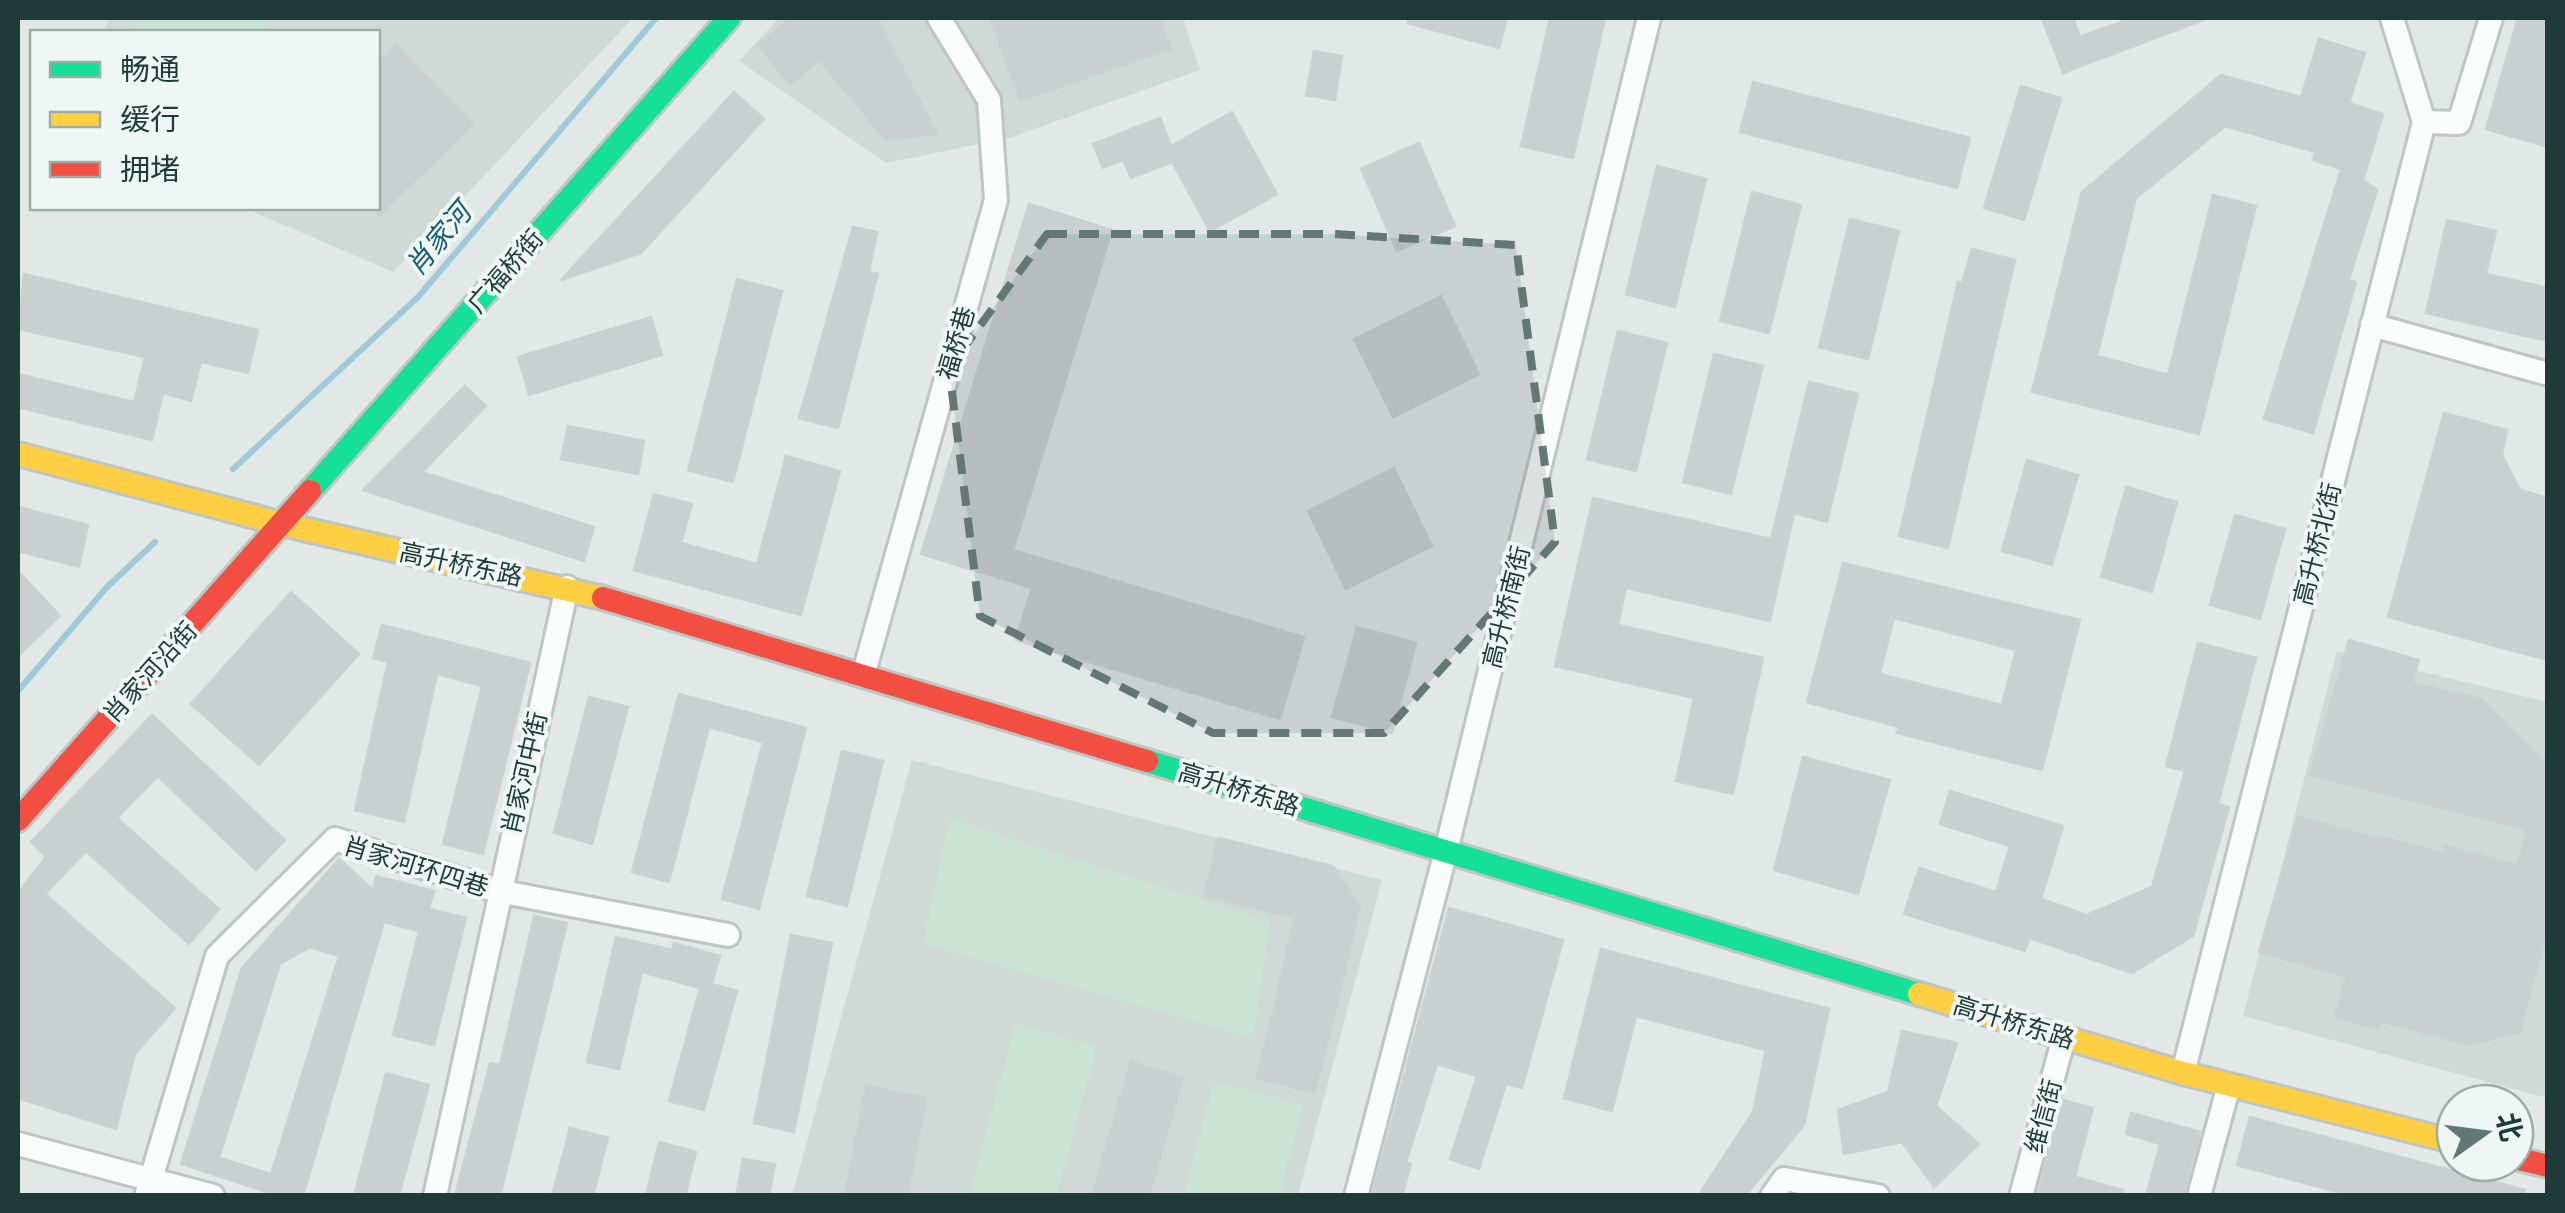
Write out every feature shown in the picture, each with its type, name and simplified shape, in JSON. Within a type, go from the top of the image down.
[{"type":"street","name":"广福桥街","points":[[282,524],[729,18]]},
{"type":"street","name":"福桥巷","points":[[863,676],[996,200],[989,100],[939,18]]},
{"type":"street","name":"高升桥南街","points":[[1356,1196],[1446,850],[1649,18]]},
{"type":"street","points":[[2392,18],[2424,122],[2458,124],[2491,18]]},
{"type":"street","name":"高升桥北街","points":[[2183,1072],[2424,122]]},
{"type":"street","points":[[2372,326],[2548,374]]},
{"type":"street","name":"高升桥东路","points":[[18,454],[282,524],[567,587],[2064,1037],[2229,1085],[2435,1137]]},
{"type":"street","name":"肖家河沿街","points":[[18,820],[282,524]]},
{"type":"street","name":"肖家河中街","points":[[435,1196],[498,890],[567,587]]},
{"type":"street","name":"肖家河环四巷","points":[[148,1187],[217,956],[336,839],[498,890],[728,936]]},
{"type":"street","name":"维信街","points":[[2021,1196],[2064,1037]]},
{"type":"street","points":[[2199,1196],[2229,1085]]},
{"type":"street","points":[[18,1144],[148,1187],[213,1196]]},
{"type":"street","points":[[1772,1196],[1784,1178],[1878,1196]]},
{"type":"highlighted area","points":[[1047,234],[1334,234],[1516,245],[1555,542],[1384,733],[1213,733],[980,616],[949,368]]},
{"type":"shaded area","points":[[110,18],[633,18],[393,272],[250,210],[380,210],[380,30],[103,30]]},
{"type":"shaded area","points":[[779,18],[1183,18],[1200,70],[1009,138],[886,163],[739,61]]},
{"type":"shaded area","points":[[2337,651],[2547,702],[2547,1098],[2535,1095],[2535,1083],[2491,1083],[2243,1016]]},
{"type":"shaded area","points":[[912,760],[1382,880],[1298,1195],[792,1196]]},
{"type":"green space","points":[[135,18],[271,18],[264,30],[127,30]]},
{"type":"green space","points":[[950,818],[1270,922],[1253,1038],[923,944]]},
{"type":"green space","points":[[1015,1024],[1097,1046],[1057,1195],[970,1195]]},
{"type":"green space","points":[[1214,1082],[1303,1105],[1279,1195],[1184,1195]]},
{"type":"building","points":[[790,18],[877,18],[937,134],[886,140],[819,60],[790,84],[758,45]]},
{"type":"building","points":[[990,18],[1159,18],[1170,49],[1020,101]]},
{"type":"building","points":[[1409,18],[1507,18],[1499,48],[1408,23]]},
{"type":"building","points":[[1550,18],[1605,18],[1573,158],[1521,146]]},
{"type":"building","points":[[2042,18],[2073,18],[2080,37],[2132,18],[2206,19],[2063,73]]},
{"type":"building","points":[[2518,18],[2548,18],[2548,147],[2486,129]]},
{"type":"building","points":[[2319,39],[2365,53],[2349,103],[2383,114],[2363,180],[2377,190],[2349,280],[2356,282],[2313,433],[2264,419],[2341,169],[2313,160],[2315,152],[2225,126],[2136,198],[2097,356],[2168,375],[2213,195],[2256,206],[2199,434],[2032,392],[2082,192],[2221,75],[2301,97]]},
{"type":"building","points":[[396,44],[473,124],[378,216],[380,210],[380,61]]},
{"type":"building","points":[[1314,51],[1342,56],[1335,100],[1306,95]]},
{"type":"building","points":[[1753,82],[1970,138],[1957,188],[1740,132]]},
{"type":"building","points":[[2021,86],[2061,98],[2024,220],[1984,208]]},
{"type":"building","points":[[734,92],[764,119],[641,253],[561,280]]},
{"type":"building","points":[[1232,112],[1277,194],[1210,231],[1172,162],[1131,178],[1123,160],[1103,168],[1093,144],[1160,118],[1171,146]]},
{"type":"building","points":[[1419,143],[1455,226],[1397,251],[1361,169]]},
{"type":"building","points":[[1657,166],[1706,179],[1675,307],[1626,294]]},
{"type":"building","points":[[1752,192],[1801,205],[1769,333],[1720,321]]},
{"type":"building","points":[[1029,204],[1112,230],[1013,550],[1304,637],[1280,719],[1016,640],[1032,588],[921,554]]},
{"type":"building","points":[[1850,219],[1899,231],[1868,359],[1819,347]]},
{"type":"building","points":[[2447,220],[2496,231],[2486,274],[2548,288],[2548,341],[2426,313]]},
{"type":"building","points":[[853,227],[877,232],[869,272],[878,274],[838,428],[799,418]]},
{"type":"building","points":[[1972,249],[2015,260],[1948,548],[1899,536],[1958,282],[1962,283]]},
{"type":"building","points":[[24,274],[258,330],[248,373],[201,362],[191,401],[163,393],[152,440],[18,407],[18,374],[134,402],[145,357],[18,329]]},
{"type":"building","points":[[737,279],[782,291],[733,482],[688,470]]},
{"type":"building","points":[[1441,296],[1479,374],[1393,417],[1354,339]]},
{"type":"building","points":[[651,317],[662,355],[529,395],[518,357]]},
{"type":"building","points":[[1618,331],[1667,343],[1636,471],[1587,459]]},
{"type":"building","points":[[1714,354],[1763,366],[1731,494],[1683,482]]},
{"type":"building","points":[[1809,382],[1858,394],[1827,522],[1794,513],[1770,621],[1626,588],[1618,625],[1763,658],[1733,794],[1676,781],[1694,698],[1555,666],[1593,498],[1771,539]]},
{"type":"building","points":[[465,386],[486,406],[422,472],[594,527],[584,561],[363,490]]},
{"type":"building","points":[[2444,413],[2507,430],[2502,455],[2520,490],[2548,498],[2548,660],[2388,617]]},
{"type":"building","points":[[568,426],[644,441],[638,474],[561,459]]},
{"type":"building","points":[[786,456],[840,471],[801,615],[634,570],[654,494],[692,504],[681,543],[757,564]]},
{"type":"building","points":[[2027,460],[2078,475],[2052,565],[2002,551]]},
{"type":"building","points":[[1394,468],[1432,546],[1346,589],[1308,511]]},
{"type":"building","points":[[2126,487],[2177,502],[2152,592],[2101,577]]},
{"type":"building","points":[[18,507],[88,525],[79,567],[18,551]]},
{"type":"building","points":[[2235,515],[2285,529],[2260,619],[2210,605]]},
{"type":"building","points":[[1843,563],[2080,620],[2042,770],[1897,733],[1899,727],[1807,702]],"holes":[[[1894,618],[2016,650],[2002,705],[1880,674]]]},
{"type":"building","points":[[18,571],[60,616],[18,656]]},
{"type":"building","points":[[291,592],[359,654],[259,765],[191,704]]},
{"type":"building","points":[[382,625],[530,663],[483,854],[443,844],[482,686],[437,674],[404,822],[355,810],[388,662],[373,658]]},
{"type":"building","points":[[1357,627],[1416,643],[1392,733],[1332,717]]},
{"type":"building","points":[[2349,640],[2419,660],[2412,683],[2481,699],[2548,764],[2548,926],[2520,1032],[2469,1045],[2381,1021],[2379,1029],[2335,1017],[2346,977],[2259,952],[2298,816],[2382,840],[2443,853],[2445,846],[2518,865],[2526,829],[2310,775]]},
{"type":"building","points":[[2198,643],[2256,658],[2218,804],[2229,807],[2193,936],[2132,973],[2029,938],[2025,951],[1904,914],[1919,868],[1996,892],[2010,846],[1940,824],[1950,791],[2063,826],[2041,899],[2087,915],[2152,887],[2185,771],[2166,766]]},
{"type":"building","points":[[679,694],[806,728],[759,909],[722,899],[763,742],[709,727],[669,882],[632,872]]},
{"type":"building","points":[[589,697],[628,707],[592,844],[554,833]]},
{"type":"building","points":[[152,715],[285,840],[256,870],[158,776],[117,818],[219,909],[189,944],[86,851],[45,894],[175,1008],[135,1054],[116,1129],[18,1098],[18,893],[46,857],[31,842]]},
{"type":"building","points":[[842,751],[883,761],[847,906],[807,896]]},
{"type":"building","points":[[1803,757],[1890,780],[1858,894],[1774,870]]},
{"type":"building","points":[[1218,838],[1333,866],[1360,906],[1315,1093],[1257,1078],[1295,918],[1204,896]]},
{"type":"building","points":[[339,859],[373,890],[376,876],[434,891],[429,909],[466,918],[434,1045],[393,1035],[419,931],[384,922],[303,1196],[279,1196],[181,1164],[242,968]],"holes":[[[310,947],[339,956],[271,1174],[219,1158],[280,964]]]},
{"type":"building","points":[[1449,908],[1563,940],[1522,1088],[1506,1084],[1479,1169],[1450,1159],[1477,1076],[1437,1064],[1406,1162],[1411,1164],[1402,1196],[1372,1196]]},
{"type":"building","points":[[534,916],[567,923],[500,1196],[471,1196],[456,1192],[490,1063],[500,1065]]},
{"type":"building","points":[[791,935],[832,943],[794,1132],[754,1123]]},
{"type":"building","points":[[616,937],[672,950],[674,943],[720,956],[712,984],[737,991],[704,1110],[669,1101],[700,988],[642,972],[619,1069],[587,1062]]},
{"type":"building","points":[[1601,949],[1829,1009],[1804,1125],[1745,1196],[1698,1196],[1753,1112],[1766,1050],[1636,1016],[1612,1111],[1564,1098]]},
{"type":"building","points":[[1902,1031],[1957,1043],[1936,1106],[1979,1144],[1934,1187],[1902,1142],[1844,1154],[1838,1110],[1888,1092]]},
{"type":"building","points":[[1131,1062],[1183,1077],[1149,1196],[1092,1196]]},
{"type":"building","points":[[386,1073],[429,1085],[399,1196],[354,1196]]},
{"type":"building","points":[[866,1086],[926,1098],[907,1196],[845,1196]]},
{"type":"building","points":[[2063,1100],[2093,1108],[2075,1177],[2123,1190],[2123,1196],[2037,1196]]},
{"type":"building","points":[[2131,1113],[2200,1132],[2183,1196],[2146,1196],[2160,1144],[2126,1134]]},
{"type":"building","points":[[2250,1117],[2435,1166],[2435,1183],[2499,1183],[2525,1190],[2524,1196],[2353,1196],[2237,1165]]},
{"type":"building","points":[[570,1128],[608,1138],[593,1196],[552,1196]]},
{"type":"building","points":[[659,1142],[696,1152],[685,1196],[646,1196]]},
{"type":"building","points":[[743,1159],[775,1164],[769,1196],[736,1196]]},
{"type":"waterway","name":"肖家河","points":[[233,469],[418,297],[656,18]]},
{"type":"waterway","name":"肖家河","points":[[18,691],[107,587],[155,542]]},
{"type":"traffic: fast","points":[[310,491],[729,18]]},
{"type":"traffic: fast","points":[[1147,761],[1919,994]]},
{"type":"traffic: slow","points":[[18,454],[282,524],[603,598]]},
{"type":"traffic: slow","points":[[1919,994],[2183,1073],[2435,1137]]},
{"type":"traffic: jam","points":[[18,820],[310,491]]},
{"type":"traffic: jam","points":[[603,598],[1147,761]]},
{"type":"traffic: jam","points":[[2535,1163],[2548,1166]]}]
